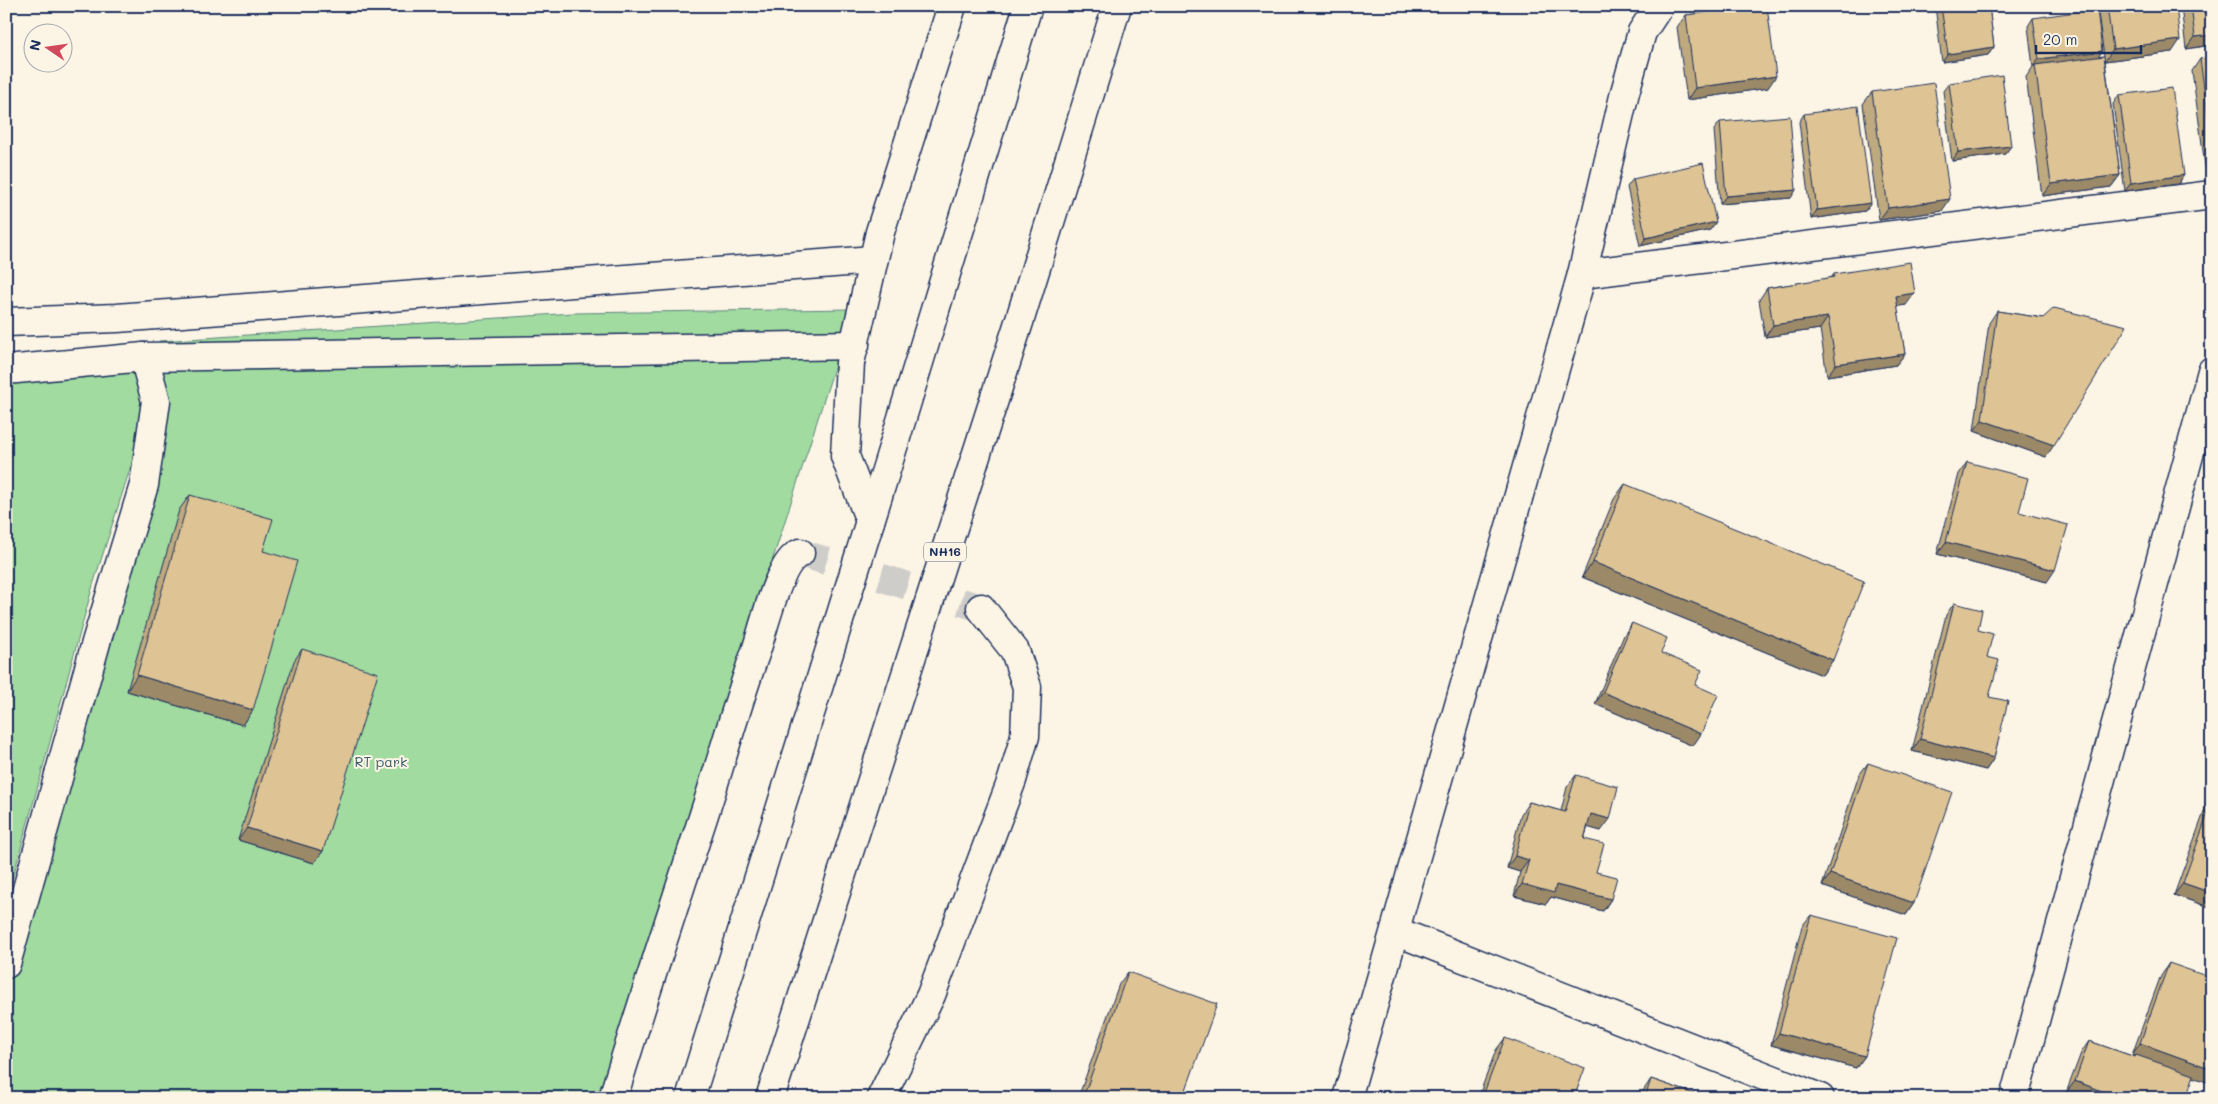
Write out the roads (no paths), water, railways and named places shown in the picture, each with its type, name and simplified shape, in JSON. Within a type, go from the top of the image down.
[{"type":"main road","name":"NH16","points":[[770,1098],[1014,338],[1118,6]]},
{"type":"main road","points":[[1347,1098],[1582,274],[1625,92],[1642,32],[1659,6]]},
{"type":"main road","points":[[870,521],[845,456],[850,363],[880,232],[951,11]]},
{"type":"main road","points":[[690,1098],[1027,11]]},
{"type":"main road","points":[[1582,274],[2212,195]]},
{"type":"main road","points":[[6,322],[118,318],[874,260]]},
{"type":"main road","points":[[6,370],[144,357],[855,345]]},
{"type":"main road","points":[[6,964],[97,639],[144,485],[156,401],[144,357]]},
{"type":"main road","points":[[2014,1098],[2212,371]]},
{"type":"main road","points":[[613,1098],[648,981],[708,802],[742,686],[782,576],[794,556],[800,553]]},
{"type":"main road","points":[[881,1098],[931,995],[1012,780],[1025,736],[1027,687],[1015,651],[981,608]]},
{"type":"main road","points":[[1395,931],[1820,1098]]},
{"type":"tunnel","points":[[800,553],[981,608]]},
{"type":"park label","name":"RT park","points":[[381,762]]}]
